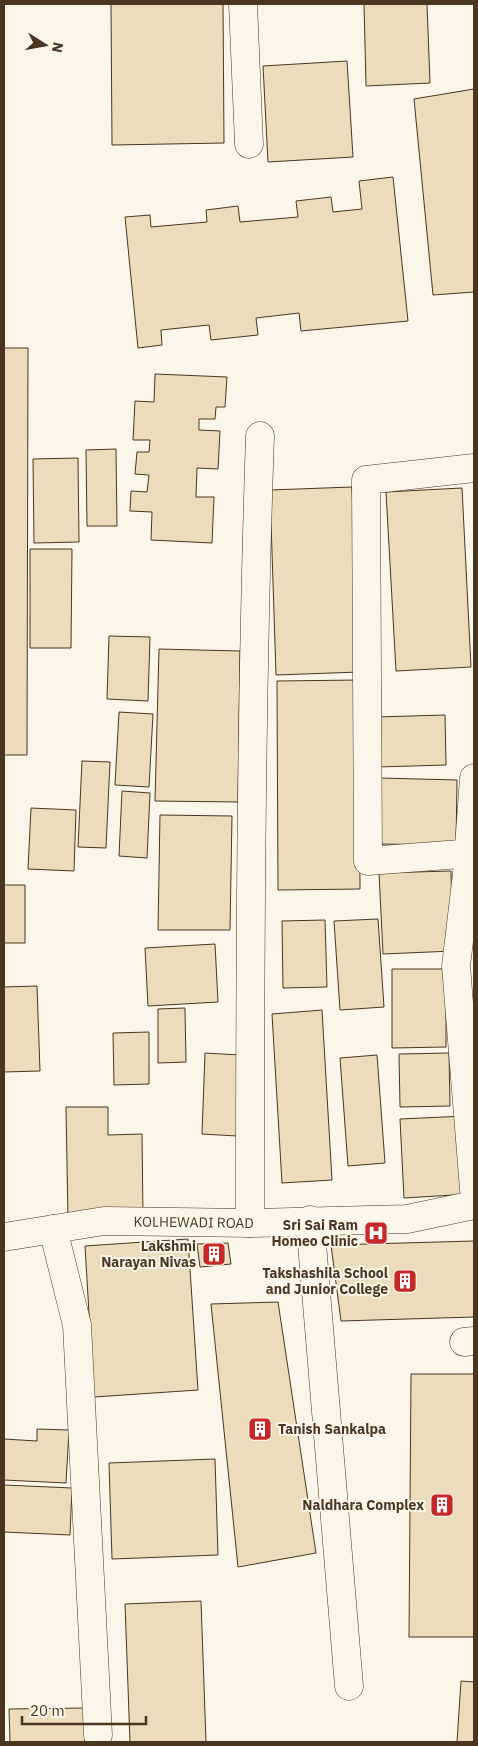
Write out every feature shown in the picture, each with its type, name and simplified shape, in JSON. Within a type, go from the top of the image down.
[{"type":"street","points":[[243,4],[249,144]]},
{"type":"street","points":[[250,1223],[250,958],[254,626],[260,436]]},
{"type":"street","points":[[472,853],[368,861],[366,480],[474,468]]},
{"type":"street","points":[[474,778],[472,853],[456,966],[474,1189]]},
{"type":"street","name":"KOLHEWADI ROAD","points":[[4,1237],[104,1221],[250,1223],[408,1219],[474,1204]]},
{"type":"street","points":[[310,1220],[349,1686]]},
{"type":"street","points":[[53,1229],[77,1325],[98,1735]]},
{"type":"building","points":[[111,4],[223,4],[224,143],[112,145]]},
{"type":"building","points":[[364,4],[427,4],[430,83],[366,86]]},
{"type":"building","points":[[347,61],[353,157],[268,162],[263,66]]},
{"type":"building","points":[[474,89],[474,292],[433,295],[414,99]]},
{"type":"building","points":[[393,177],[408,321],[301,331],[299,313],[256,318],[258,335],[211,340],[209,325],[161,330],[162,345],[138,348],[125,217],[150,215],[151,227],[207,222],[206,210],[238,206],[240,222],[298,217],[296,201],[331,197],[333,212],[362,209],[359,181]]},
{"type":"building","points":[[4,348],[28,348],[27,755],[4,755]]},
{"type":"building","points":[[155,374],[227,377],[225,407],[216,407],[215,419],[199,419],[199,430],[220,431],[218,469],[197,468],[196,497],[214,497],[212,543],[151,540],[152,512],[130,511],[131,491],[147,492],[149,475],[135,474],[137,452],[149,452],[150,440],[133,440],[135,401],[154,402]]},
{"type":"building","points":[[116,449],[117,526],[87,526],[86,450]]},
{"type":"building","points":[[78,458],[79,542],[34,543],[33,459]]},
{"type":"building","points":[[352,487],[359,672],[276,675],[270,490]]},
{"type":"building","points":[[462,488],[471,667],[396,671],[386,492]]},
{"type":"building","points":[[30,549],[72,549],[71,648],[30,648]]},
{"type":"building","points":[[109,636],[150,637],[148,701],[107,699]]},
{"type":"building","points":[[159,649],[240,651],[238,802],[155,801]]},
{"type":"building","points":[[359,680],[360,889],[278,890],[277,681]]},
{"type":"building","points":[[119,712],[153,714],[149,787],[115,785]]},
{"type":"building","points":[[445,715],[446,765],[377,767],[376,717]]},
{"type":"building","points":[[82,761],[110,762],[106,848],[78,847]]},
{"type":"building","points":[[380,778],[457,780],[456,845],[378,844]]},
{"type":"building","points":[[122,791],[150,793],[147,858],[119,856]]},
{"type":"building","points":[[31,808],[76,810],[74,871],[28,869]]},
{"type":"building","points":[[160,815],[232,816],[230,930],[158,930]]},
{"type":"building","points":[[451,871],[453,951],[383,954],[379,873]]},
{"type":"building","points":[[4,885],[25,885],[25,943],[4,943]]},
{"type":"building","points":[[378,919],[384,1007],[340,1010],[334,921]]},
{"type":"building","points":[[325,920],[327,987],[283,988],[282,921]]},
{"type":"building","points":[[215,944],[218,1002],[148,1006],[145,948]]},
{"type":"building","points":[[392,969],[446,969],[446,1047],[392,1048]]},
{"type":"building","points":[[37,986],[40,1071],[4,1072],[4,987]]},
{"type":"building","points":[[185,1008],[186,1062],[158,1063],[158,1009]]},
{"type":"building","points":[[322,1010],[332,1180],[282,1183],[272,1014]]},
{"type":"building","points":[[149,1032],[149,1084],[114,1085],[113,1033]]},
{"type":"building","points":[[205,1053],[240,1055],[237,1136],[202,1134]]},
{"type":"building","points":[[449,1053],[450,1106],[400,1107],[399,1054]]},
{"type":"building","points":[[377,1055],[385,1163],[348,1166],[340,1058]]},
{"type":"building","points":[[66,1107],[108,1107],[108,1135],[142,1134],[143,1217],[68,1219]]},
{"type":"building","points":[[465,1116],[470,1194],[404,1198],[400,1119]]},
{"type":"building","points":[[188,1239],[198,1390],[94,1397],[85,1246]]},
{"type":"building","name":"Takshashila School and Junior College","points":[[474,1241],[474,1317],[341,1321],[331,1245]]},
{"type":"building","name":"Lakshmi Narayan Nivas","points":[[228,1243],[231,1264],[200,1267],[197,1244]]},
{"type":"building","name":"Tanish Sankalpa","points":[[278,1302],[316,1553],[238,1567],[211,1304]]},
{"type":"building","name":"Naldhara Complex","points":[[411,1374],[474,1374],[474,1637],[409,1637]]},
{"type":"building","points":[[37,1429],[69,1430],[66,1483],[4,1480],[4,1439],[37,1441]]},
{"type":"building","points":[[215,1459],[218,1555],[112,1559],[109,1463]]},
{"type":"building","points":[[4,1485],[72,1488],[70,1535],[4,1532]]},
{"type":"building","points":[[201,1601],[206,1742],[130,1742],[125,1604]]},
{"type":"building","points":[[461,1681],[474,1682],[474,1742],[457,1742]]},
{"type":"building","points":[[84,1708],[85,1742],[10,1742],[9,1709]]},
{"type":"place","name":"Sri Sai Ram Homeo Clinic","points":[[376,1233]]},
{"type":"place","name":"Lakshmi Narayan Nivas","points":[[214,1254]]},
{"type":"place","name":"Takshashila School and Junior College","points":[[405,1281]]},
{"type":"place","name":"Tanish Sankalpa","points":[[260,1429]]},
{"type":"place","name":"Naldhara Complex","points":[[442,1505]]}]
